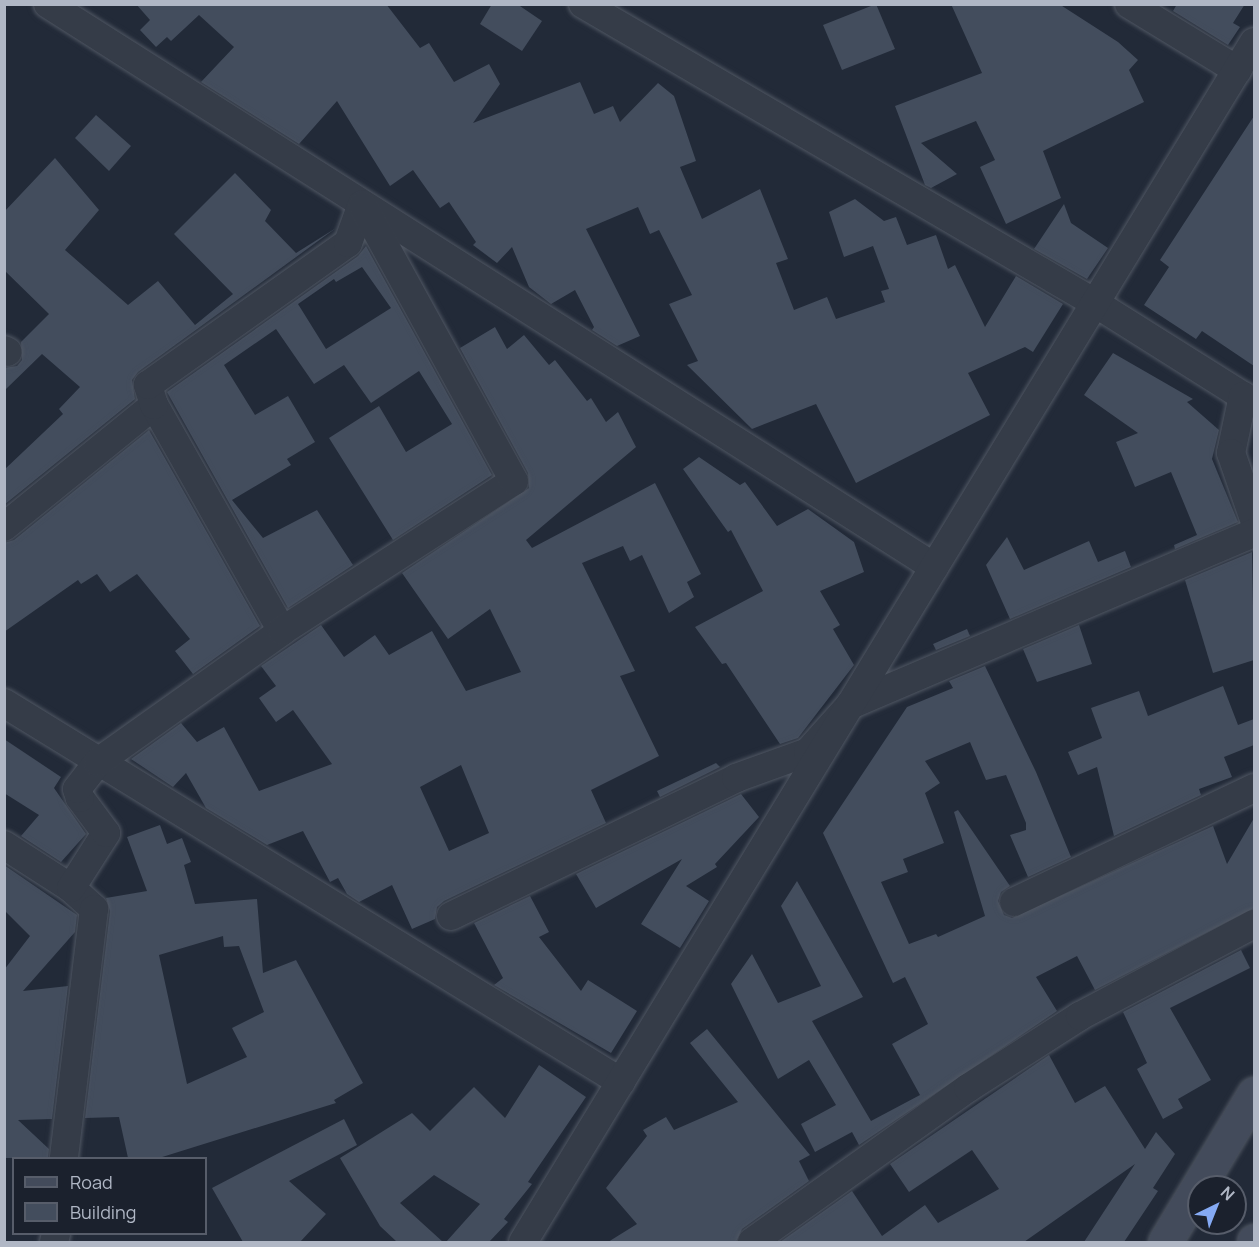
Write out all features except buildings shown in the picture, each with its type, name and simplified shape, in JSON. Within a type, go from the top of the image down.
[{"type":"main road","points":[[1165,1242],[1254,1094]]},
{"type":"street","points":[[48,4],[85,14],[362,204],[934,567]]},
{"type":"street","points":[[583,4],[1095,303],[1249,399],[1231,453],[1254,519]]},
{"type":"street","points":[[1129,4],[1237,70]]},
{"type":"street","points":[[523,1242],[1254,42]]},
{"type":"street","points":[[282,631],[154,405],[148,385],[348,243],[362,204]]},
{"type":"street","points":[[71,888],[106,833],[80,798],[77,789],[98,762],[282,631],[514,482],[362,204]]},
{"type":"street","points":[[4,527],[154,405]]},
{"type":"street","points":[[450,916],[736,778],[808,752],[850,705],[1254,533]]},
{"type":"street","points":[[4,703],[621,1082]]},
{"type":"street","points":[[1014,902],[1254,788]]},
{"type":"street","points":[[4,845],[71,888],[94,909],[64,1157]]},
{"type":"street","points":[[752,1242],[968,1088],[1080,1016],[1254,924]]}]
